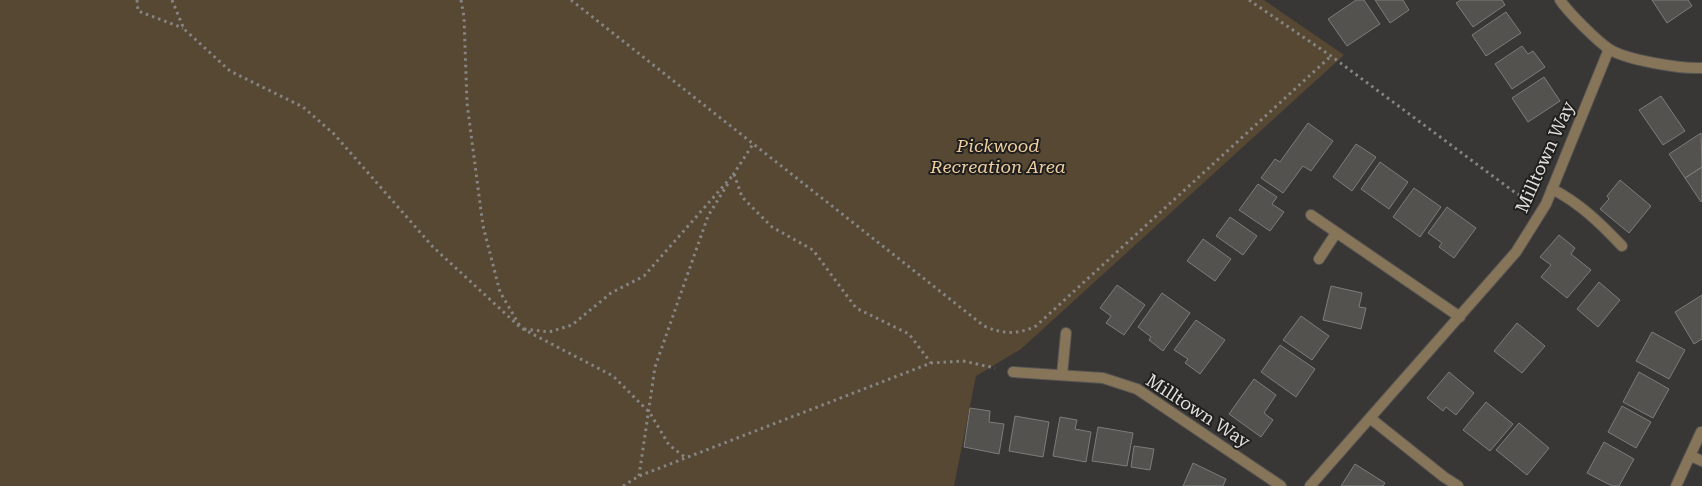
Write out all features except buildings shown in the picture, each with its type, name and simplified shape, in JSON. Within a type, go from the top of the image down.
[{"type":"street","points":[[1560,0],[1609,49],[1652,63],[1686,69],[1702,68]]},
{"type":"street","name":"Milltown Way","points":[[1310,486],[1516,252],[1546,204],[1609,49]]},
{"type":"street","points":[[1552,189],[1570,198],[1599,222],[1622,246]]},
{"type":"street","points":[[1311,215],[1460,317]]},
{"type":"street","points":[[1319,259],[1336,233]]},
{"type":"street","points":[[1062,375],[1066,333]]},
{"type":"street","name":"Milltown Way","points":[[1013,372],[1103,378],[1137,389],[1281,486]]},
{"type":"street","points":[[1370,418],[1458,486]]},
{"type":"street","points":[[1676,486],[1701,432]]},
{"type":"street","points":[[1690,456],[1702,461]]},
{"type":"path","points":[[137,0],[138,11],[184,29],[230,71],[303,107],[334,134],[433,247],[521,328],[613,376],[650,413],[669,445],[686,458]]},
{"type":"path","points":[[172,0],[184,29]]},
{"type":"path","points":[[461,0],[464,17],[467,102],[483,226],[500,292],[521,328]]},
{"type":"path","points":[[571,0],[984,326],[996,331],[1020,332],[1036,326],[1331,56]]},
{"type":"path","points":[[1249,0],[1331,56],[1517,194],[1546,204]]},
{"type":"path","points":[[639,476],[650,413],[655,367],[705,225],[753,144]]},
{"type":"path","points":[[521,328],[549,332],[572,325],[611,293],[644,276],[734,174]]},
{"type":"path","points":[[734,174],[742,197],[772,227],[813,250],[856,308],[909,334],[930,363]]},
{"type":"path","points":[[623,486],[639,476],[930,363],[963,361],[1013,372]]},
{"type":"green space","name":"Pickwood Recreation Area","points":[[0,0],[1264,0],[1344,55],[1021,349],[976,376],[954,486],[0,486]]}]
